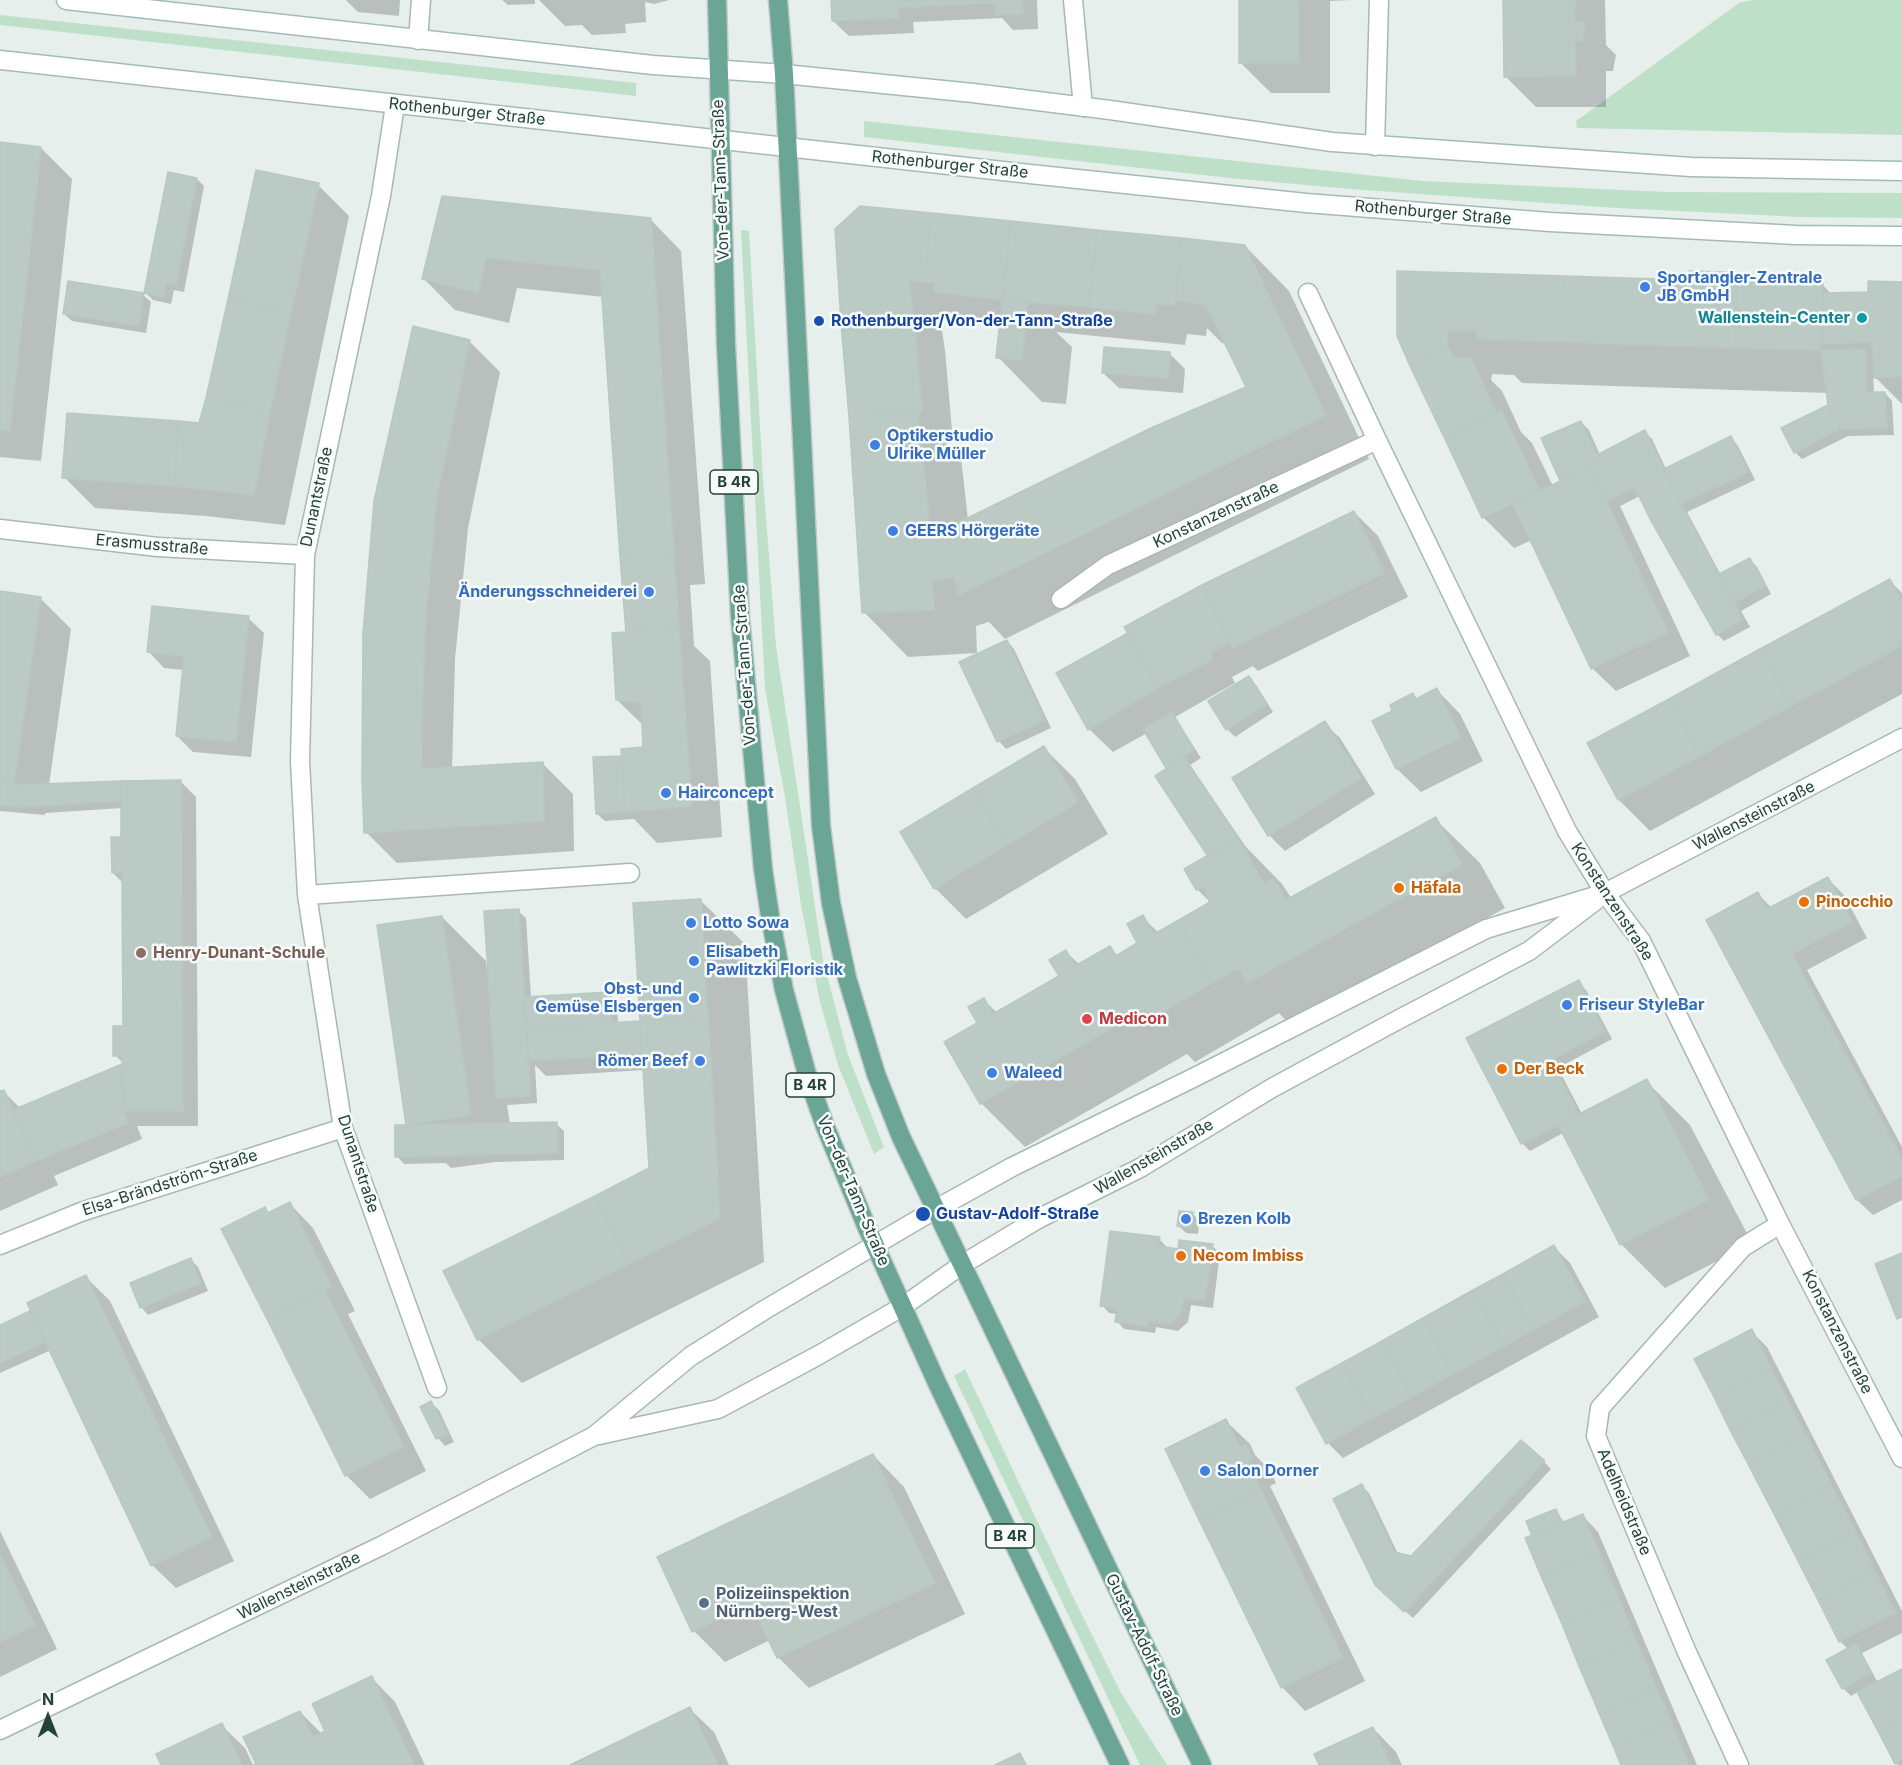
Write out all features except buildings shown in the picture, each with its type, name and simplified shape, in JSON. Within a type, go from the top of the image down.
[{"type":"main road","name":"Von-der-Tann-Straße","points":[[717,0],[726,345],[741,628],[754,780],[770,916],[784,990],[808,1078],[825,1126],[902,1307]]},
{"type":"main road","points":[[778,0],[788,148],[817,763],[827,873],[847,978],[876,1074],[901,1137],[963,1264]]},
{"type":"main road","name":"Gustav-Adolf-Straße","points":[[963,1264],[1202,1765]]},
{"type":"main road","name":"B 4R","points":[[902,1307],[1120,1765]]},
{"type":"street","points":[[66,0],[653,65],[784,74],[1083,107],[1375,146],[1681,167],[1902,171]]},
{"type":"street","points":[[418,40],[421,0]]},
{"type":"street","points":[[1073,0],[1083,107]]},
{"type":"street","points":[[1375,146],[1378,0]]},
{"type":"street","name":"Rothenburger Straße","points":[[0,60],[1210,193],[1484,218],[1785,234],[1902,236]]},
{"type":"street","name":"Dunantstraße","points":[[395,105],[381,196],[305,555],[300,761],[307,895],[343,1128],[437,1388]]},
{"type":"street","name":"Konstanzenstraße","points":[[1308,293],[1567,831],[1605,893],[1641,941],[1780,1224],[1902,1458]]},
{"type":"street","name":"Konstanzenstraße","points":[[1061,599],[1108,565],[1377,440]]},
{"type":"street","name":"Erasmusstraße","points":[[0,529],[158,547],[305,555]]},
{"type":"street","name":"Wallensteinstraße","points":[[594,1436],[718,1409],[848,1339],[902,1307],[963,1264],[1038,1220],[1140,1168],[1272,1088],[1529,951],[1605,893],[1902,738]]},
{"type":"street","points":[[307,895],[630,873]]},
{"type":"street","name":"Wallensteinstraße","points":[[0,1730],[361,1556],[594,1436],[691,1356],[936,1209],[1025,1160],[1205,1072],[1486,929],[1605,893]]},
{"type":"street","name":"Elsa-Brändström-Straße","points":[[0,1245],[81,1212],[343,1128]]},
{"type":"street","name":"Adelheidstraße","points":[[1739,1765],[1686,1650],[1596,1436],[1600,1408],[1743,1247],[1780,1224]]},
{"type":"green space","points":[[1752,0],[1902,0],[1902,135],[1577,128],[1576,121],[1739,3]]},
{"type":"green space","points":[[0,15],[636,83],[636,96],[0,25]]},
{"type":"green space","points":[[864,121],[1423,181],[1666,192],[1902,193],[1902,218],[1800,217],[1617,208],[1230,178],[864,137]]},
{"type":"green space","points":[[741,230],[749,231],[763,479],[776,646],[823,960],[848,1055],[884,1147],[874,1154],[838,1065],[820,1002],[801,905],[785,797],[765,689]]},
{"type":"green space","points":[[965,1369],[1121,1693],[1167,1765],[1140,1765],[954,1376]]},
{"type":"place","name":"Sportangler-Zentrale JB GmbH","points":[[1645,287]]},
{"type":"place","name":"Wallenstein-Center","points":[[1862,318]]},
{"type":"place","name":"Rothenburger/Von-der-Tann-Straße","points":[[819,321]]},
{"type":"place","name":"Optikerstudio Ulrike Müller","points":[[875,445]]},
{"type":"place","name":"GEERS Hörgeräte","points":[[893,531]]},
{"type":"place","name":"Änderungsschneiderei","points":[[649,592]]},
{"type":"place","name":"Hairconcept","points":[[666,793]]},
{"type":"place","name":"Häfala","points":[[1399,888]]},
{"type":"place","name":"Pinocchio","points":[[1804,902]]},
{"type":"place","name":"Lotto Sowa","points":[[691,923]]},
{"type":"place","name":"Henry-Dunant-Schule","points":[[141,953]]},
{"type":"place","name":"Elisabeth Pawlitzki Floristik","points":[[694,961]]},
{"type":"place","name":"Obst- und Gemüse Elsbergen","points":[[694,998]]},
{"type":"place","name":"Friseur StyleBar","points":[[1567,1005]]},
{"type":"place","name":"Medicon","points":[[1087,1019]]},
{"type":"place","name":"Römer Beef","points":[[700,1061]]},
{"type":"place","name":"Der Beck","points":[[1502,1069]]},
{"type":"place","name":"Waleed","points":[[992,1073]]},
{"type":"place","name":"Gustav-Adolf-Straße","points":[[923,1214]]},
{"type":"place","name":"Brezen Kolb","points":[[1186,1219]]},
{"type":"place","name":"Necom Imbiss","points":[[1181,1256]]},
{"type":"place","name":"Salon Dorner","points":[[1205,1471]]},
{"type":"place","name":"Polizeiinspektion Nürnberg-West","points":[[704,1603]]}]
